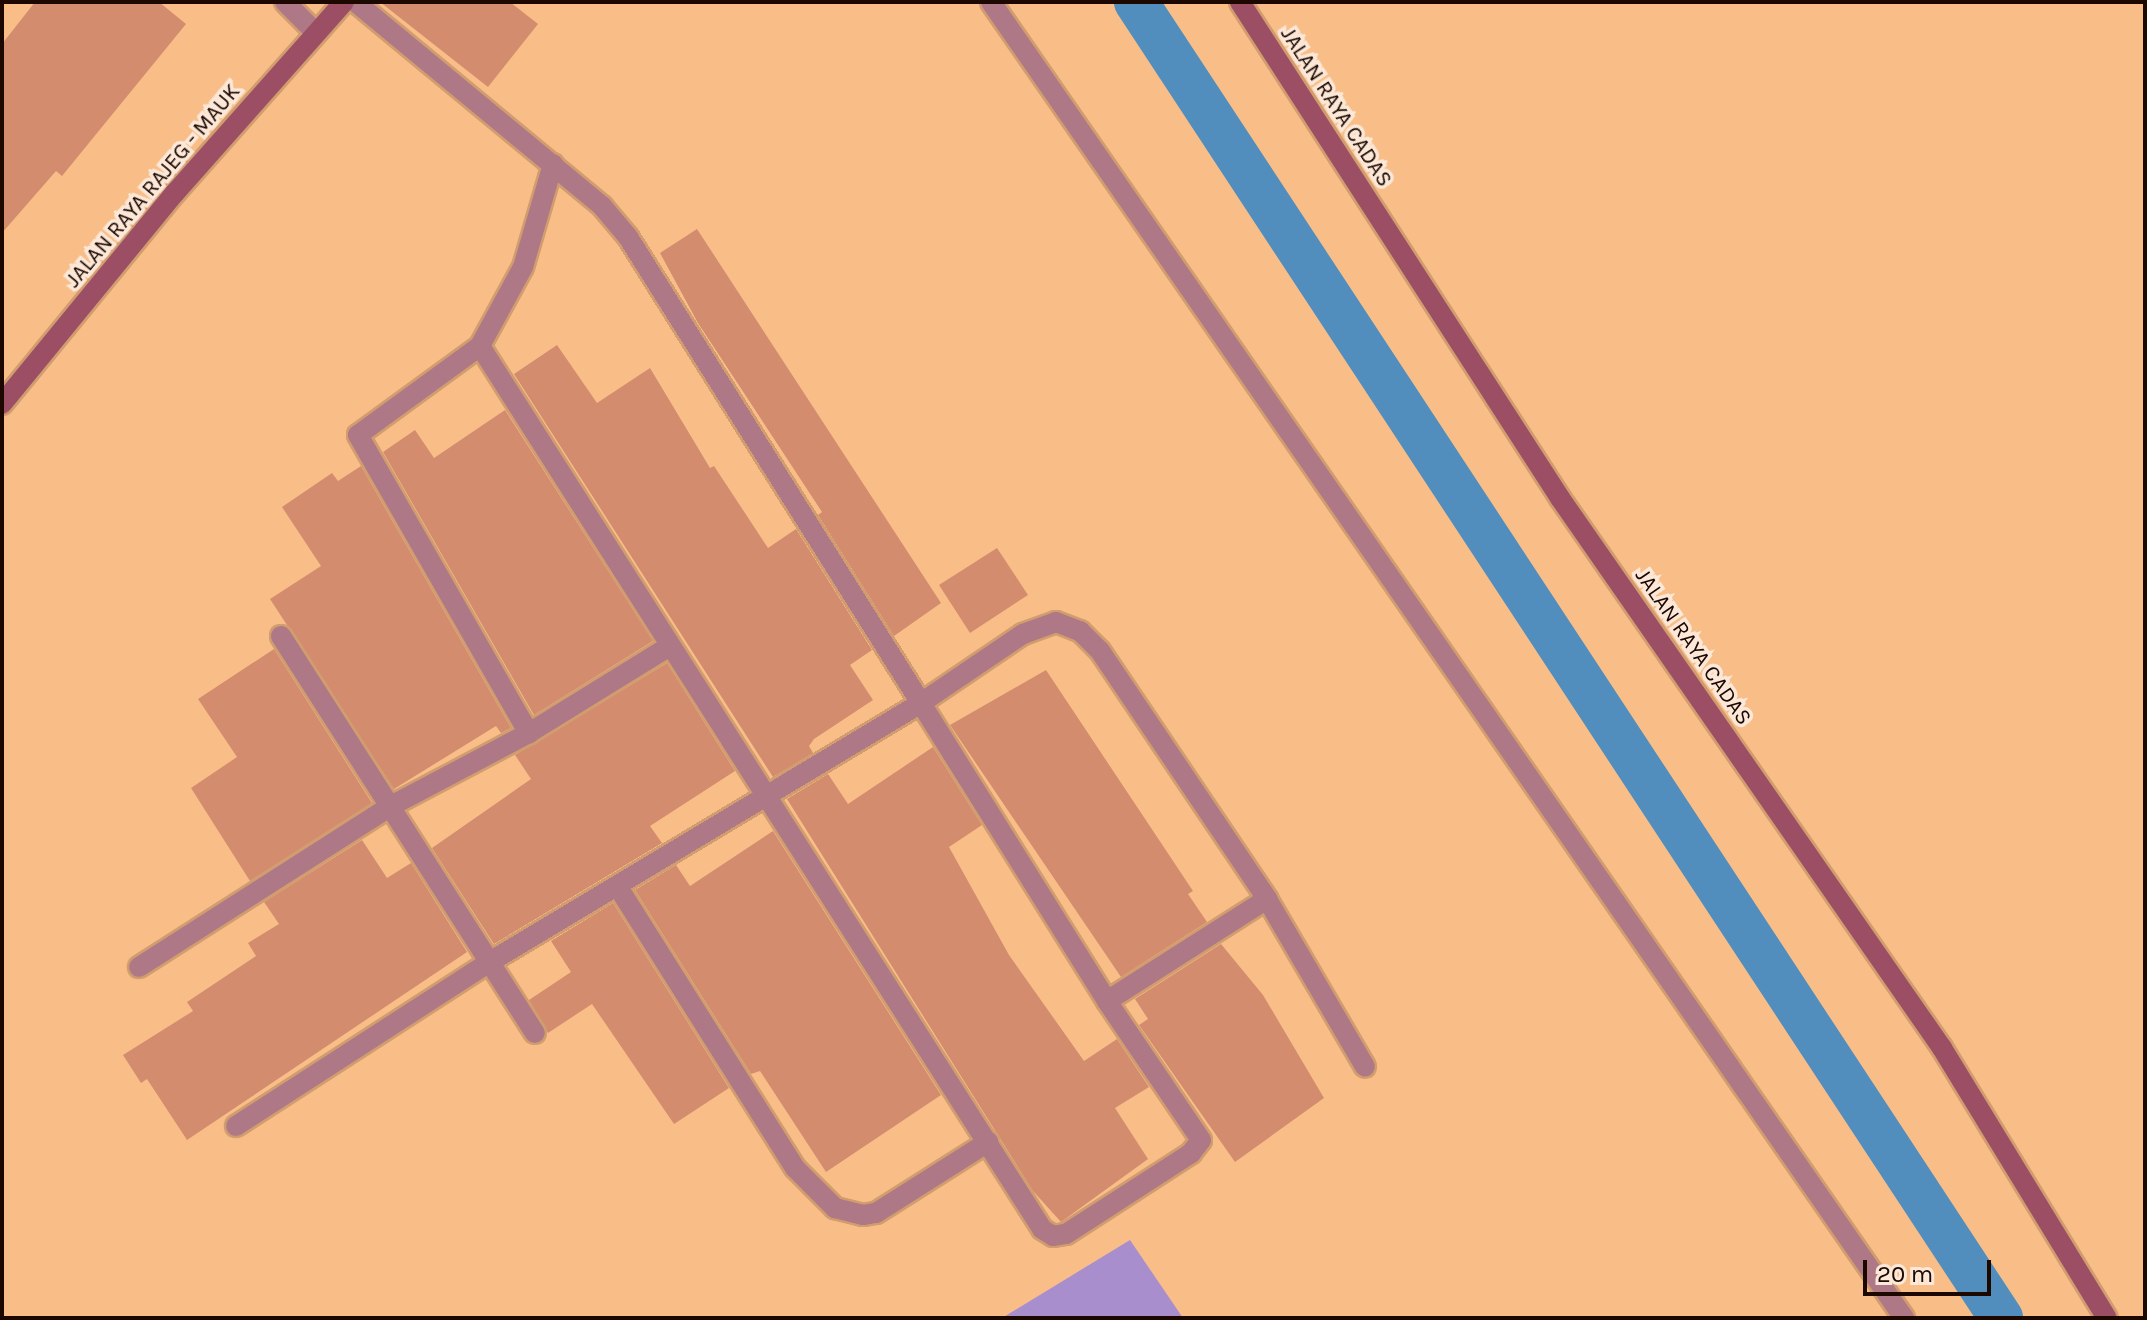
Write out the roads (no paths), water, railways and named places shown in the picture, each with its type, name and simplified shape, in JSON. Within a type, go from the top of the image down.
[{"type":"street","points":[[285,2],[316,33]]},
{"type":"street","name":"JALAN RAYA RAJEG - MAUK","points":[[2,404],[175,193],[344,2]]},
{"type":"street","points":[[355,2],[602,206],[628,237],[1107,1001],[1200,1134],[1197,1148],[1059,1237],[1042,1229],[766,800],[480,346]]},
{"type":"street","points":[[991,2],[1904,1318]]},
{"type":"street","name":"JALAN RAYA CADAS","points":[[1240,2],[1560,498],[1942,1048],[2107,1318]]},
{"type":"street","points":[[529,733],[358,435],[480,346],[523,267],[553,164]]},
{"type":"street","points":[[236,1126],[488,963],[766,800],[921,703],[1023,634],[1056,622],[1080,631],[1100,651],[1267,899],[1365,1067]]},
{"type":"street","points":[[281,636],[535,1033]]},
{"type":"street","points":[[139,967],[391,806],[529,733],[670,646]]},
{"type":"street","points":[[618,887],[795,1168],[835,1208],[863,1215],[876,1213],[988,1142]]},
{"type":"street","points":[[1107,1001],[1267,899]]},
{"type":"waterway","points":[[1136,2],[2001,1318]]}]
